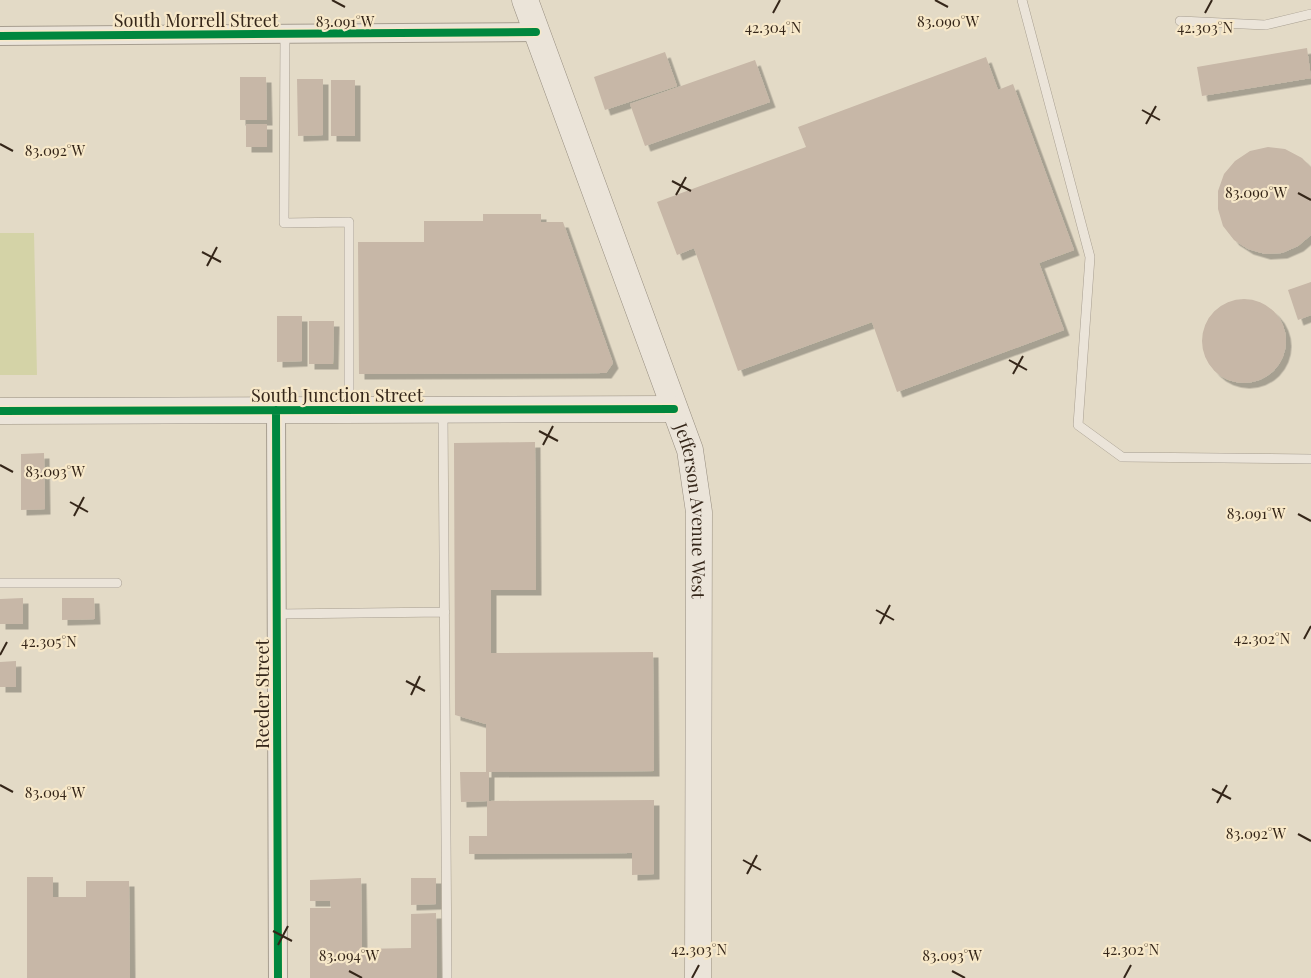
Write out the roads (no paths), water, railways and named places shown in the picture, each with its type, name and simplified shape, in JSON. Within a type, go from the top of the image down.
[{"type":"main road","name":"Jefferson Avenue West","points":[[525,0],[690,450],[699,512],[698,978]]},
{"type":"main road","name":"South Junction Street","points":[[0,411],[674,409]]},
{"type":"street","name":"South Morrell Street","points":[[0,36],[536,32]]},
{"type":"street","name":"Reeder Street","points":[[276,410],[278,978]]},
{"type":"lane","points":[[1022,0],[1089,257],[1078,425],[1122,457],[1311,459]]},
{"type":"lane","points":[[1180,21],[1265,25],[1311,14]]},
{"type":"lane","points":[[285,34],[284,223],[349,222],[349,410]]},
{"type":"lane","points":[[443,410],[447,978]]},
{"type":"lane","points":[[0,583],[117,583]]},
{"type":"lane","points":[[277,614],[445,612]]}]
